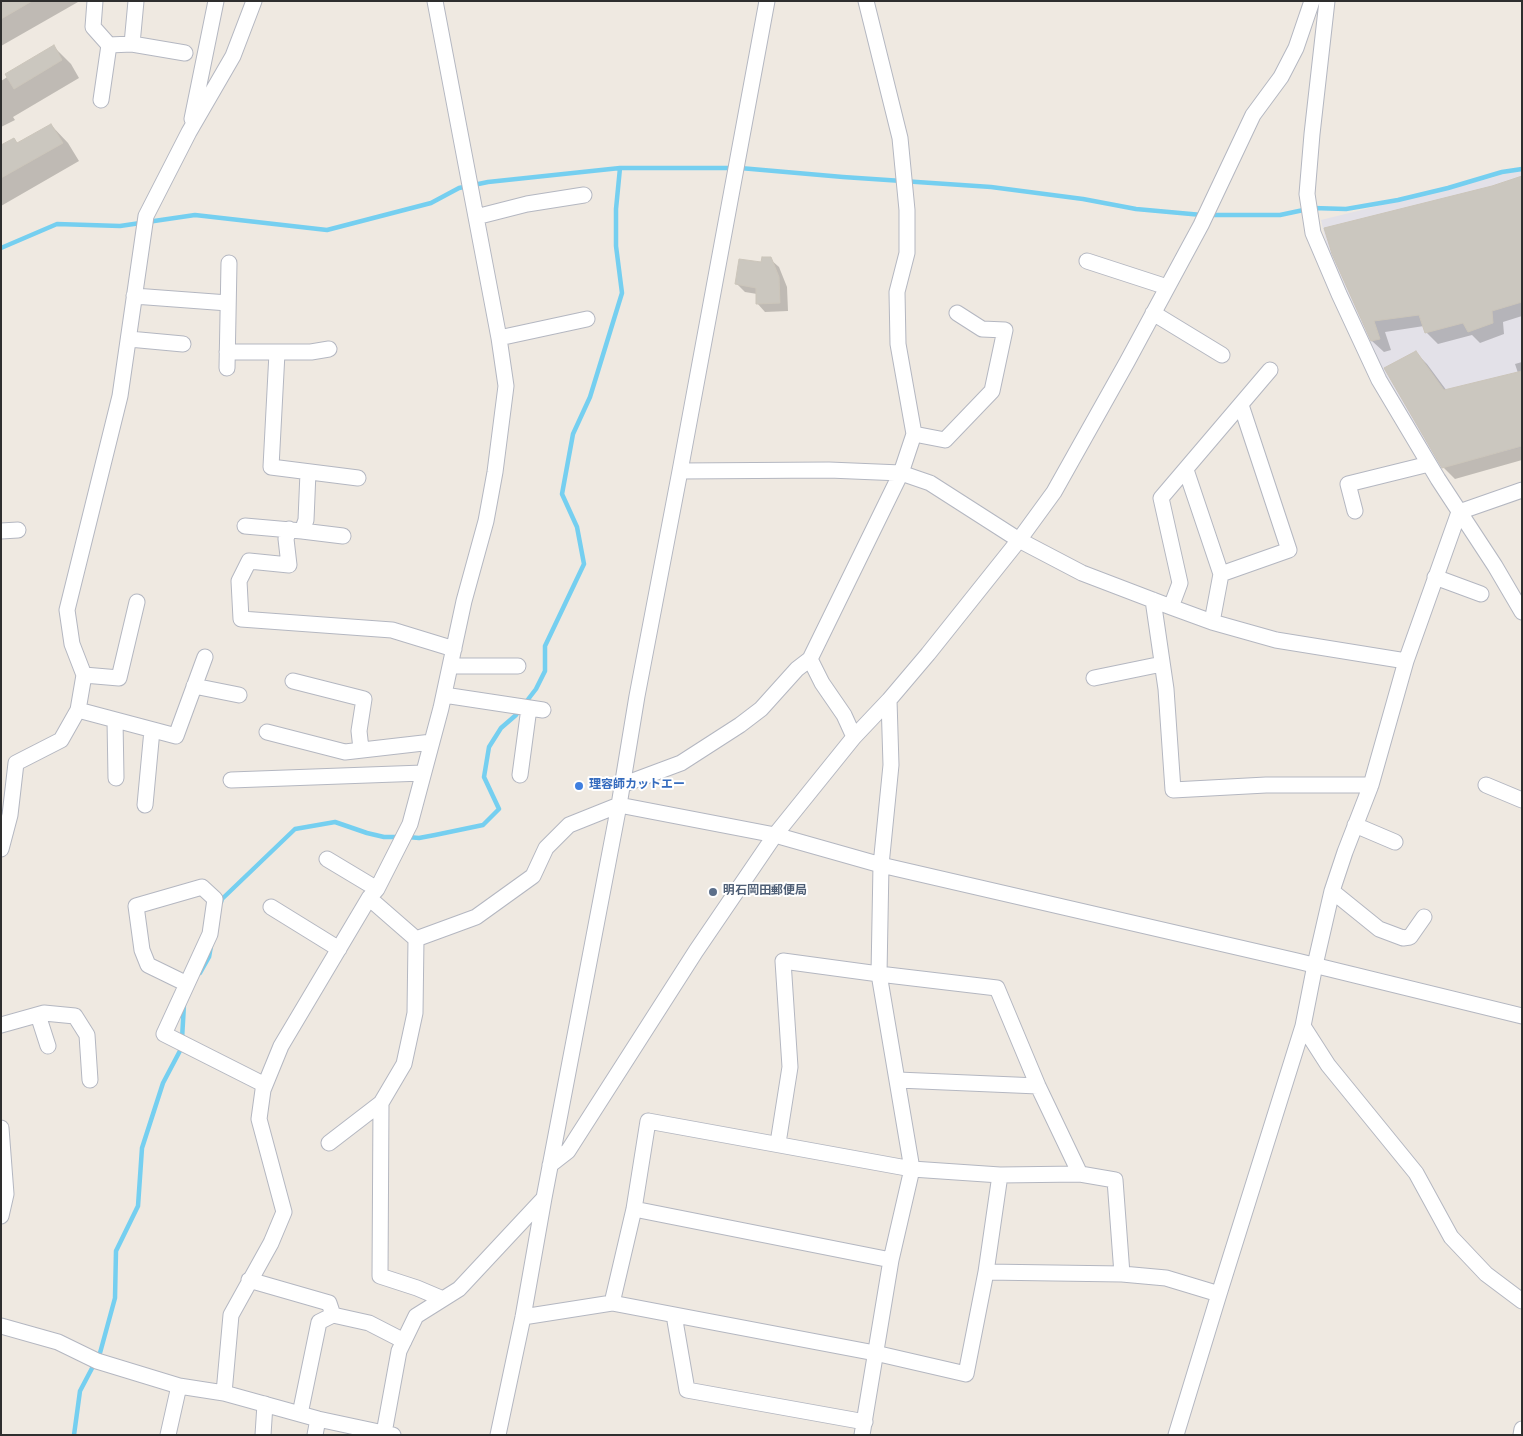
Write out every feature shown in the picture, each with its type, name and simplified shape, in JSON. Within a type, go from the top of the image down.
[{"type":"street","points":[[95,1],[93,27],[109,45]]},
{"type":"street","points":[[132,44],[136,1]]},
{"type":"street","points":[[189,132],[216,1]]},
{"type":"street","points":[[1,849],[10,815],[16,763],[61,740],[78,710],[84,675],[72,644],[68,610],[120,396],[146,216],[189,132],[233,56],[254,1]]},
{"type":"street","points":[[224,1393],[231,1315],[271,1243],[284,1212],[259,1119],[265,1084],[281,1046],[373,893],[410,824],[444,695],[464,601],[486,521],[495,472],[506,386],[499,338],[435,1]]},
{"type":"street","points":[[498,1435],[523,1316],[619,805],[637,696],[767,1]]},
{"type":"street","points":[[622,785],[681,762],[740,725],[761,709],[797,670],[810,659],[901,473],[914,434],[898,344],[897,292],[907,253],[907,210],[900,138],[866,1]]},
{"type":"street","points":[[550,1165],[568,1151],[696,951],[775,835],[854,737],[888,700],[1019,540],[1054,492],[1201,225],[1253,115],[1281,77],[1296,48],[1312,1]]},
{"type":"street","points":[[1327,1],[1312,134],[1308,194],[1313,232],[1339,294],[1379,380],[1429,464],[1495,566],[1522,612]]},
{"type":"street","points":[[109,45],[132,44],[185,53]]},
{"type":"street","points":[[100,100],[109,45]]},
{"type":"street","points":[[476,217],[527,204],[584,195]]},
{"type":"street","points":[[1087,261],[1167,287]]},
{"type":"street","points":[[227,368],[229,263]]},
{"type":"street","points":[[134,296],[228,303]]},
{"type":"street","points":[[914,434],[945,440],[992,391],[1005,330],[982,329],[957,313]]},
{"type":"street","points":[[1153,313],[1222,355]]},
{"type":"street","points":[[499,338],[587,319]]},
{"type":"street","points":[[129,339],[183,344]]},
{"type":"street","points":[[227,352],[277,353],[311,352],[330,349]]},
{"type":"street","points":[[277,353],[271,467],[358,478]]},
{"type":"street","points":[[1171,606],[1180,583],[1162,498],[1270,370]]},
{"type":"street","points":[[1221,574],[1290,550],[1241,405]]},
{"type":"street","points":[[1355,511],[1348,484],[1429,464]]},
{"type":"street","points":[[680,471],[829,470],[901,473],[930,483],[1019,540],[1082,574],[1212,622],[1276,640],[1406,661]]},
{"type":"street","points":[[1186,470],[1221,574],[1212,622]]},
{"type":"street","points":[[308,472],[306,520],[286,539],[289,565],[249,561],[239,581],[241,619],[392,630],[454,649]]},
{"type":"street","points":[[1459,512],[1522,490]]},
{"type":"street","points":[[1176,1435],[1218,1294],[1303,1026],[1332,890],[1371,785],[1406,661],[1459,512]]},
{"type":"street","points":[[245,526],[343,536]]},
{"type":"street","points":[[1,531],[18,530]]},
{"type":"street","points":[[1435,577],[1481,594]]},
{"type":"street","points":[[1153,600],[1166,690],[1173,790],[1266,785],[1371,785]]},
{"type":"street","points":[[84,675],[119,678],[137,602]]},
{"type":"street","points":[[78,710],[176,736],[205,657]]},
{"type":"street","points":[[810,659],[822,683],[844,715],[854,737]]},
{"type":"street","points":[[1094,678],[1162,664]]},
{"type":"street","points":[[450,666],[518,666]]},
{"type":"street","points":[[293,681],[364,699],[360,731],[361,749]]},
{"type":"street","points":[[194,686],[239,695]]},
{"type":"street","points":[[444,695],[536,709],[520,775]]},
{"type":"street","points":[[674,1315],[687,1390],[863,1428],[891,1260],[912,1169],[879,974],[881,865],[891,765],[888,700]]},
{"type":"street","points":[[116,720],[116,778]]},
{"type":"street","points":[[145,804],[152,730]]},
{"type":"street","points":[[267,732],[345,752],[432,742]]},
{"type":"street","points":[[232,780],[423,774]]},
{"type":"street","points":[[1486,785],[1522,800]]},
{"type":"street","points":[[416,939],[476,917],[533,876],[546,848],[569,825],[619,805],[775,835],[881,865],[1315,965],[1522,1016]]},
{"type":"street","points":[[1355,825],[1395,842]]},
{"type":"street","points":[[327,859],[373,893],[416,939],[415,1013],[404,1064],[381,1103],[329,1143]]},
{"type":"street","points":[[187,984],[148,965],[142,950],[136,906],[202,887],[215,899],[210,934],[187,984],[164,1034],[265,1084]]},
{"type":"street","points":[[1332,890],[1379,930],[1403,938],[1410,936],[1424,917]]},
{"type":"street","points":[[271,908],[339,949]]},
{"type":"street","points":[[778,1143],[790,1067],[782,961],[997,988],[1038,1086],[1080,1174]]},
{"type":"street","points":[[1,1024],[44,1013],[75,1016],[87,1035],[90,1080]]},
{"type":"street","points":[[38,1015],[48,1046]]},
{"type":"street","points":[[1303,1026],[1328,1065],[1416,1173],[1451,1237],[1486,1274],[1522,1301]]},
{"type":"street","points":[[898,1080],[1038,1086]]},
{"type":"street","points":[[381,1103],[380,1276],[443,1299]]},
{"type":"street","points":[[612,1303],[634,1208],[648,1121],[778,1143],[912,1169],[1000,1175],[1080,1174],[1115,1180],[1122,1274]]},
{"type":"street","points":[[1,1128],[6,1194],[2,1212]]},
{"type":"street","points":[[523,1316],[612,1303],[875,1353],[966,1374],[986,1272],[1000,1175]]},
{"type":"street","points":[[1,1326],[58,1342],[97,1361],[179,1386],[224,1393],[318,1420],[388,1434],[399,1351],[416,1316],[459,1289],[544,1198]]},
{"type":"street","points":[[634,1208],[891,1260]]},
{"type":"street","points":[[986,1272],[1122,1274],[1166,1278],[1218,1294]]},
{"type":"street","points":[[250,1280],[329,1302],[333,1315]]},
{"type":"street","points":[[300,1414],[319,1322],[333,1315],[369,1323],[404,1341]]},
{"type":"street","points":[[168,1435],[179,1386]]},
{"type":"street","points":[[263,1435],[265,1404]]},
{"type":"street","points":[[315,1435],[318,1420]]},
{"type":"street","points":[[1521,1435],[1522,1429]]},
{"type":"shaded area","points":[[1522,167],[1522,447],[1439,468],[1379,364],[1330,260],[1321,220],[1495,177]]},
{"type":"building","points":[[1,1],[32,1],[1,19]]},
{"type":"building","points":[[54,45],[62,60],[14,89],[5,74]]},
{"type":"building","points":[[51,124],[63,143],[1,178],[1,145],[14,138],[17,143]]},
{"type":"building","points":[[1522,176],[1522,302],[1492,311],[1493,323],[1468,332],[1463,323],[1425,333],[1419,315],[1374,321],[1380,339],[1371,341],[1332,254],[1324,228],[1492,186]]},
{"type":"building","points":[[762,257],[771,257],[779,277],[780,303],[756,304],[756,288],[735,284],[739,259],[761,262]]},
{"type":"building","points":[[1416,351],[1444,390],[1522,371],[1522,446],[1442,468],[1384,368]]},
{"type":"waterway","points":[[1,248],[57,224],[120,226],[195,215],[327,230],[431,203],[459,188],[488,182],[620,168],[732,168]]},
{"type":"waterway","points":[[408,837],[419,838],[483,825],[499,809],[484,777],[489,747],[501,728],[516,715],[536,689],[545,671],[545,646],[584,564],[577,527],[562,494],[573,434],[590,397],[622,293],[616,246],[616,209],[620,168]]},
{"type":"waterway","points":[[740,168],[991,187],[1083,199],[1136,209],[1202,215]]},
{"type":"waterway","points":[[1210,215],[1280,215],[1313,208],[1346,209],[1398,200],[1502,172],[1522,169]]},
{"type":"waterway","points":[[221,902],[295,829],[335,822],[384,837],[400,837]]},
{"type":"waterway","points":[[200,973],[209,957],[211,946]]},
{"type":"waterway","points":[[182,1039],[184,1004]]},
{"type":"waterway","points":[[74,1435],[80,1391],[100,1353],[115,1298],[116,1251],[138,1206],[142,1148],[163,1083],[182,1047]]},
{"type":"place","name":"理容師カットエー","points":[[579,786]]},
{"type":"place","name":"明石岡田郵便局","points":[[713,892]]}]
